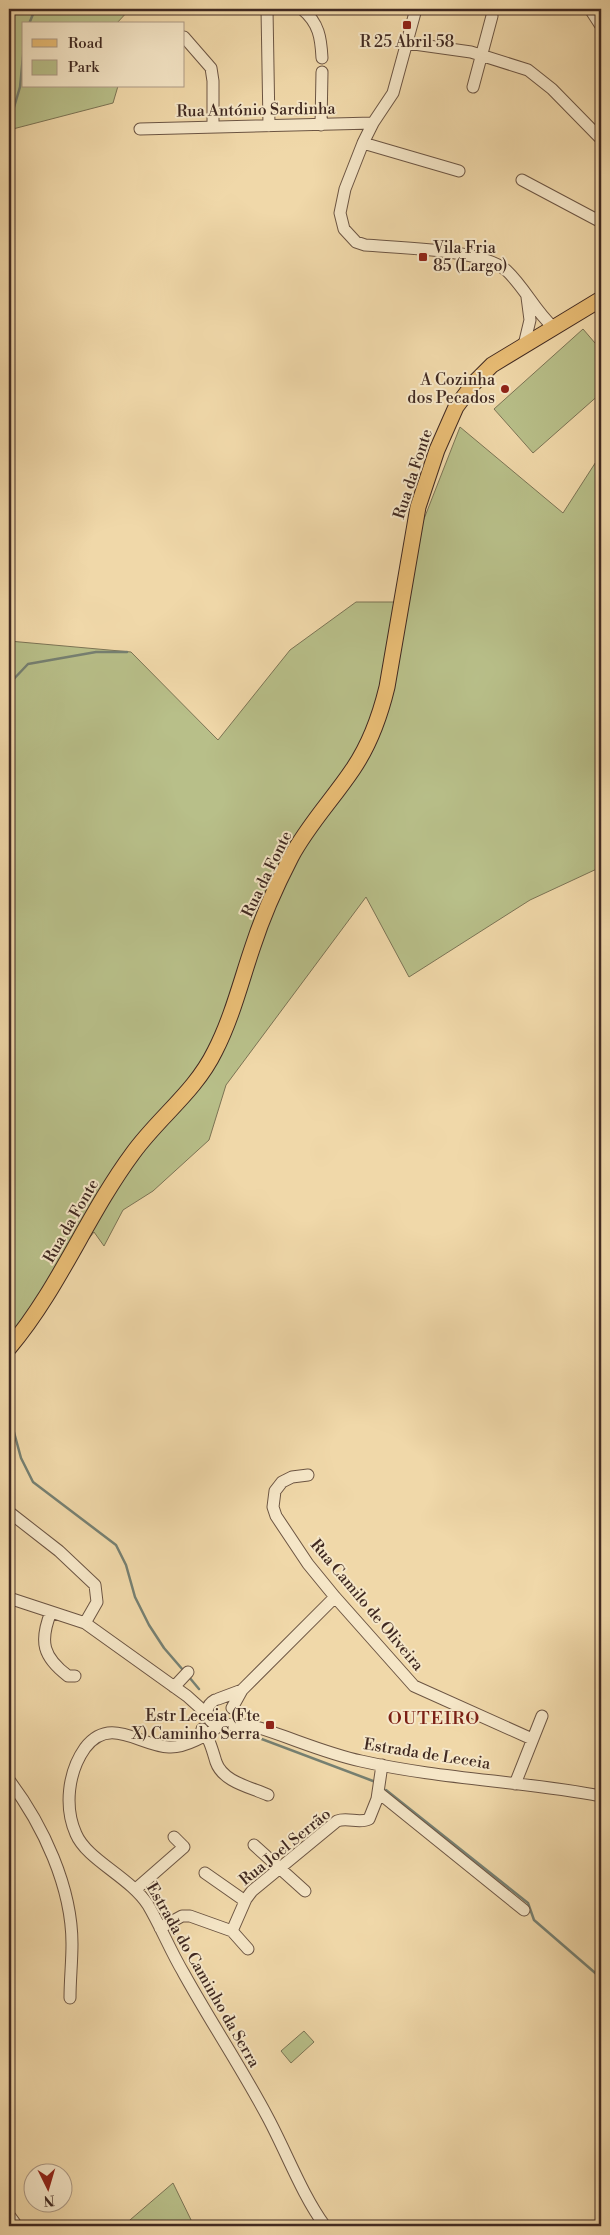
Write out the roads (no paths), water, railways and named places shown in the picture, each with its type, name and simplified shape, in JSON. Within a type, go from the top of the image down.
[{"type":"main road","name":"Rua da Fonte","points":[[9,1348],[42,1305],[132,1154],[194,1084],[215,1051],[228,1022],[274,890],[302,838],[358,761],[380,714],[391,672],[418,507],[428,471],[456,407],[482,375],[503,357],[601,299]]},
{"type":"street","points":[[267,9],[269,126]]},
{"type":"street","points":[[302,9],[314,21],[320,32],[322,58]]},
{"type":"street","points":[[416,9],[393,93],[373,123],[345,189],[340,213],[344,229],[356,242],[485,258],[505,269],[525,290],[544,318],[553,327]]},
{"type":"street","points":[[590,9],[600,20]]},
{"type":"street","points":[[473,87],[492,16]]},
{"type":"street","points":[[185,38],[211,68],[213,81],[213,127]]},
{"type":"street","points":[[407,43],[457,49],[528,70],[535,74],[601,139]]},
{"type":"street","points":[[321,125],[322,72]]},
{"type":"street","name":"Rua António Sardinha","points":[[140,128],[373,123]]},
{"type":"street","points":[[363,143],[459,171]]},
{"type":"street","points":[[522,180],[601,222]]},
{"type":"street","points":[[524,345],[530,320],[529,304],[525,290]]},
{"type":"street","name":"Rua Camilo de Oliveira","points":[[308,1475],[292,1477],[282,1482],[275,1491],[273,1507],[276,1516],[308,1564],[335,1597],[414,1686],[532,1739]]},
{"type":"street","points":[[9,1512],[95,1585],[97,1602],[85,1624]]},
{"type":"street","points":[[9,1598],[85,1624],[187,1696],[213,1723],[222,1724],[230,1718],[232,1709],[242,1690],[335,1597]]},
{"type":"street","points":[[51,1612],[44,1633],[44,1643],[48,1656],[68,1676],[75,1676]]},
{"type":"street","points":[[174,1687],[185,1675]]},
{"type":"street","points":[[242,1690],[217,1700],[208,1707],[204,1732],[212,1744],[216,1762],[224,1775],[268,1795]]},
{"type":"street","points":[[187,1696],[225,1701],[232,1709]]},
{"type":"street","name":"Estrada de Leceia","points":[[232,1709],[252,1726]]},
{"type":"street","points":[[515,1784],[542,1716]]},
{"type":"street","name":"Estrada de Leceia","points":[[222,1724],[252,1726],[329,1753],[382,1765],[515,1784],[566,1789],[601,1796]]},
{"type":"street","name":"Estrada do Caminho da Serra","points":[[222,1724],[183,1745],[168,1747],[125,1734],[109,1733],[96,1737],[81,1755],[69,1786],[68,1794],[75,1832],[88,1850],[136,1889],[267,2115],[319,2218],[325,2226]]},
{"type":"street","name":"Rua Joel Serrão","points":[[232,1931],[245,1901],[259,1884],[337,1821],[348,1819],[361,1822],[369,1819],[379,1793],[382,1765]]},
{"type":"street","points":[[9,1780],[44,1836],[62,1888],[72,1944],[70,1998]]},
{"type":"street","points":[[379,1793],[524,1910]]},
{"type":"street","points":[[136,1889],[188,1851],[174,1837]]},
{"type":"street","points":[[254,1846],[305,1891]]},
{"type":"street","points":[[205,1873],[245,1901]]},
{"type":"street","points":[[160,1928],[182,1916],[190,1916],[232,1931],[248,1949]]},
{"type":"street","points":[[9,2215],[16,2226]]},
{"type":"waterway","points":[[30,22],[35,9]]},
{"type":"waterway","points":[[9,124],[20,87],[22,66]]},
{"type":"waterway","points":[[9,684],[28,664],[96,652],[127,652]]},
{"type":"waterway","points":[[9,1414],[21,1458],[33,1482],[116,1545],[126,1565],[135,1597],[149,1625],[164,1648],[183,1670]]},
{"type":"waterway","points":[[189,1677],[199,1689]]},
{"type":"waterway","points":[[243,1732],[373,1781]]},
{"type":"waterway","points":[[386,1790],[528,1903],[534,1920],[601,1978]]},
{"type":"place","name":"R 25 Abril 58","points":[[407,25]]},
{"type":"place","name":"Vila Fria 85 (Largo)","points":[[423,257]]},
{"type":"place","name":"A Cozinha dos Pecados","points":[[505,389]]},
{"type":"place","name":"Estr Leceia (Fte X) Caminho Serra","points":[[270,1725]]},
{"type":"district","name":"OUTEIRO","points":[[434,1718]]}]
